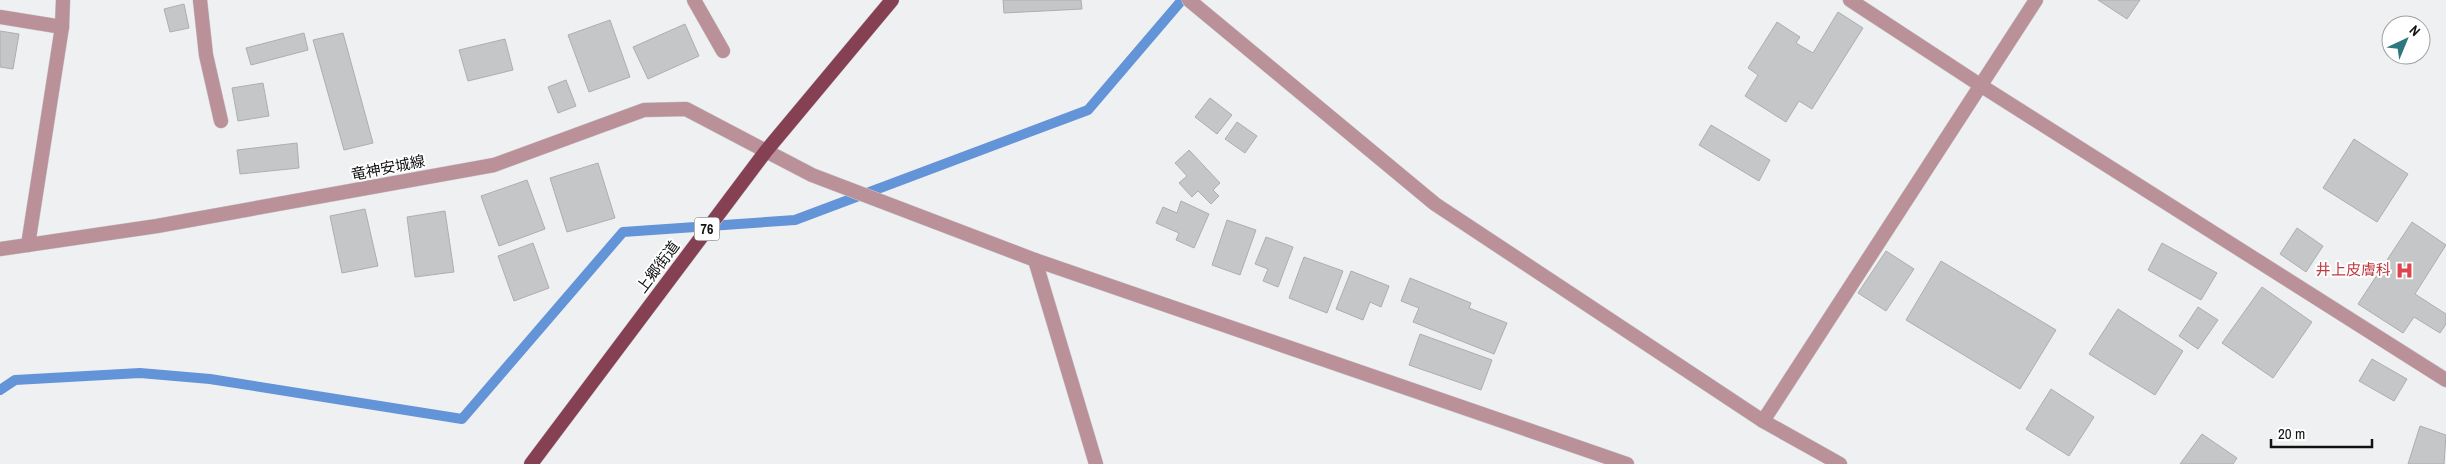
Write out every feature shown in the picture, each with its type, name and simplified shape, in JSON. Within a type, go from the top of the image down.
[{"type":"main road","name":"上郷街道","points":[[531,464],[766,151],[892,0]]},
{"type":"street","points":[[28,245],[62,27],[63,0]]},
{"type":"street","points":[[200,0],[206,55],[221,122]]},
{"type":"street","points":[[694,0],[723,51]]},
{"type":"street","points":[[1190,0],[1435,204],[1763,422],[1840,464]]},
{"type":"street","points":[[1850,0],[1980,86],[2446,380]]},
{"type":"street","points":[[1763,422],[2036,0]]},
{"type":"street","points":[[0,17],[62,27]]},
{"type":"street","name":"竜神安城線","points":[[0,249],[167,224],[494,165],[644,110],[686,109],[812,175],[1035,260],[1626,464]]},
{"type":"street","points":[[1035,260],[1096,464]]},
{"type":"building","points":[[1003,0],[1081,0],[1082,9],[1004,13]]},
{"type":"building","points":[[2098,0],[2140,0],[2127,19]]},
{"type":"building","points":[[184,4],[189,28],[170,32],[164,9]]},
{"type":"building","points":[[1838,12],[1863,28],[1812,109],[1799,101],[1786,122],[1745,96],[1758,75],[1748,68],[1777,22],[1800,37],[1796,43],[1813,53]]},
{"type":"building","points":[[610,20],[630,77],[589,92],[568,35]]},
{"type":"building","points":[[685,24],[699,56],[648,79],[633,47]]},
{"type":"building","points":[[0,31],[19,34],[13,69],[0,67]]},
{"type":"building","points":[[304,33],[308,50],[251,65],[246,48]]},
{"type":"building","points":[[343,33],[373,143],[344,150],[313,40]]},
{"type":"building","points":[[505,39],[513,70],[468,81],[459,50]]},
{"type":"building","points":[[566,80],[576,106],[558,113],[548,87]]},
{"type":"building","points":[[263,83],[269,116],[238,121],[232,88]]},
{"type":"building","points":[[1210,98],[1232,115],[1217,134],[1195,117]]},
{"type":"building","points":[[1237,122],[1257,136],[1245,153],[1225,139]]},
{"type":"building","points":[[1711,125],[1770,160],[1759,181],[1699,145]]},
{"type":"building","points":[[2354,139],[2408,174],[2377,222],[2323,188]]},
{"type":"building","points":[[297,143],[299,168],[240,174],[237,150]]},
{"type":"building","points":[[1189,150],[1220,183],[1213,190],[1219,196],[1211,204],[1198,191],[1192,197],[1179,183],[1187,176],[1175,163]]},
{"type":"building","points":[[598,163],[615,218],[567,232],[550,178]]},
{"type":"building","points":[[527,180],[545,229],[499,246],[481,196]]},
{"type":"building","points":[[1181,201],[1209,214],[1194,248],[1176,240],[1179,233],[1156,223],[1163,207],[1177,213]]},
{"type":"building","points":[[365,209],[378,266],[342,273],[330,216]]},
{"type":"building","points":[[445,211],[454,272],[415,277],[407,217]]},
{"type":"building","points":[[1227,220],[1256,230],[1240,275],[1212,265]]},
{"type":"building","name":"井上皮膚科","points":[[2412,222],[2446,245],[2415,294],[2446,314],[2446,324],[2440,333],[2414,317],[2403,333],[2358,304]]},
{"type":"building","points":[[2297,228],[2323,246],[2306,272],[2280,254]]},
{"type":"building","points":[[1266,237],[1293,247],[1278,287],[1263,281],[1268,269],[1255,264]]},
{"type":"building","points":[[533,243],[549,288],[514,301],[498,256]]},
{"type":"building","points":[[2162,243],[2217,273],[2201,300],[2148,270]]},
{"type":"building","points":[[1886,251],[1914,269],[1886,311],[1858,293]]},
{"type":"building","points":[[1304,257],[1343,271],[1327,313],[1289,298]]},
{"type":"building","points":[[1941,261],[2056,330],[2020,389],[1906,320]]},
{"type":"building","points":[[1351,271],[1389,286],[1381,307],[1370,302],[1363,320],[1336,309]]},
{"type":"building","points":[[1410,278],[1471,303],[1469,308],[1507,323],[1494,354],[1413,322],[1419,308],[1401,301]]},
{"type":"building","points":[[2262,287],[2312,322],[2273,378],[2222,343]]},
{"type":"building","points":[[2198,307],[2218,320],[2198,349],[2179,336]]},
{"type":"building","points":[[2118,309],[2183,351],[2155,395],[2089,354]]},
{"type":"building","points":[[1420,334],[1492,360],[1481,390],[1409,365]]},
{"type":"building","points":[[2372,359],[2407,379],[2394,401],[2359,381]]},
{"type":"building","points":[[2051,389],[2094,417],[2069,456],[2026,429]]},
{"type":"building","points":[[2420,426],[2446,435],[2444,464],[2408,464]]},
{"type":"building","points":[[2202,434],[2237,458],[2233,464],[2180,464]]},
{"type":"waterway","points":[[0,390],[15,380],[140,373],[210,379],[462,419],[623,232],[795,220],[1088,110],[1182,0]]},
{"type":"place","name":"井上皮膚科","points":[[2405,270]]}]
